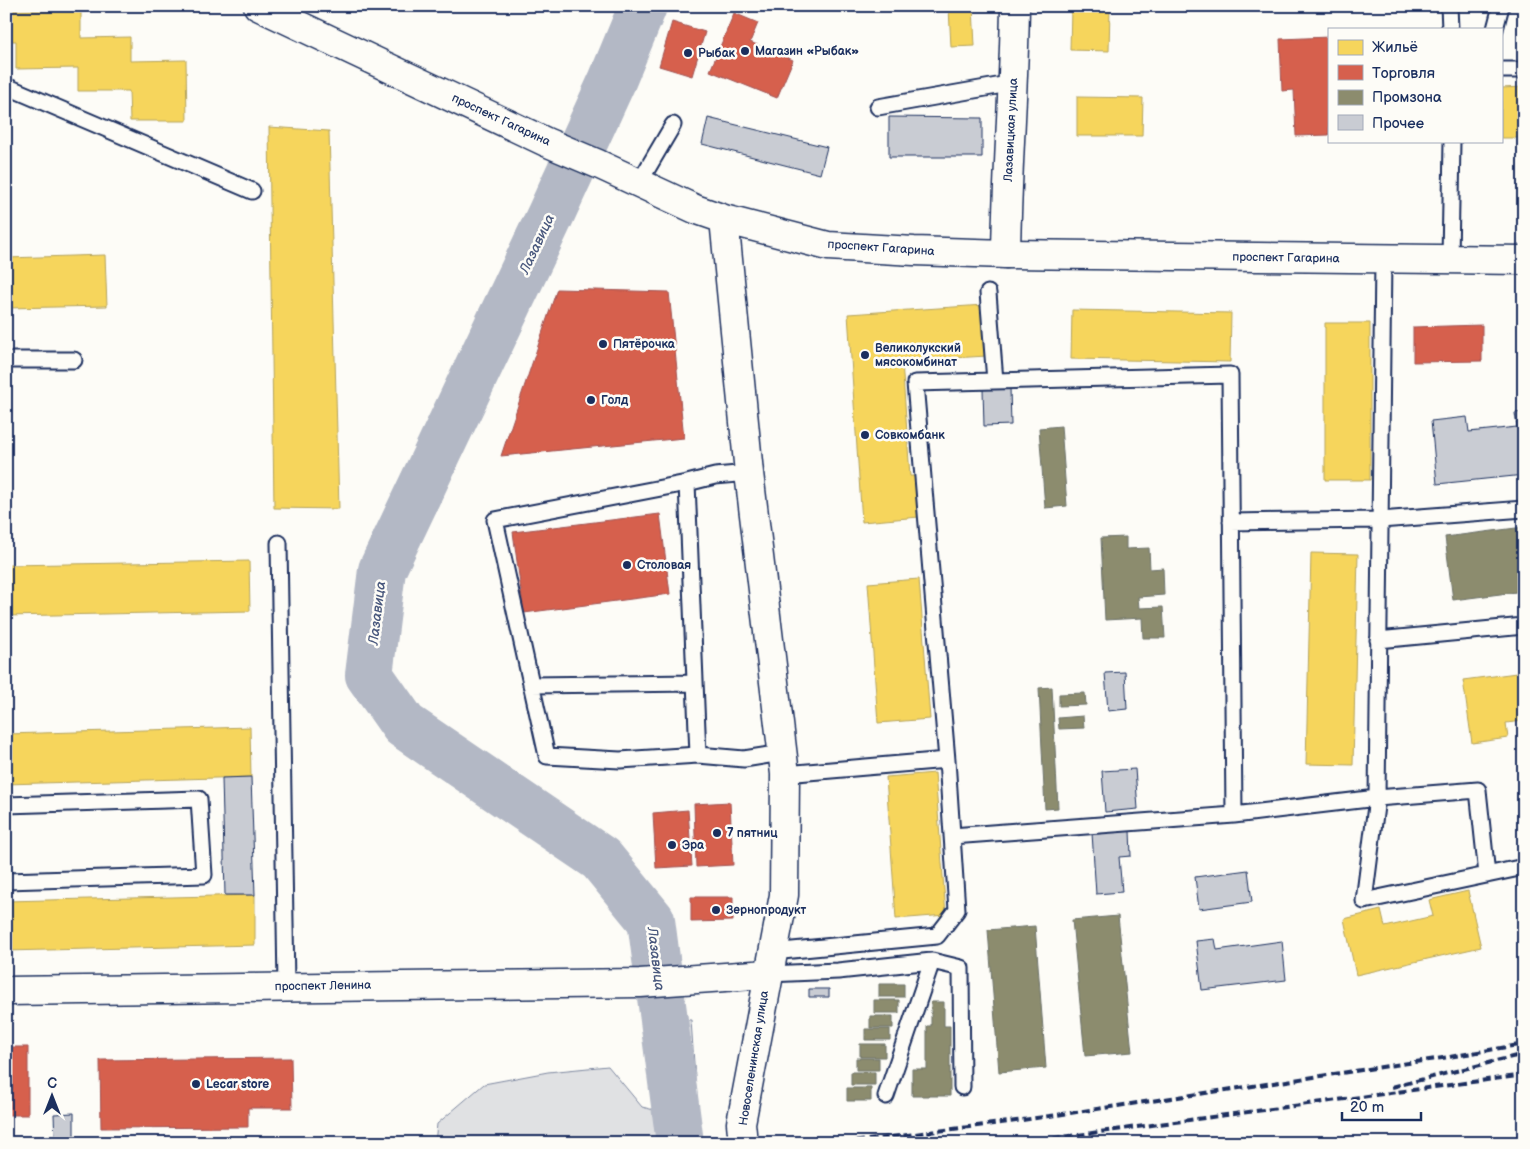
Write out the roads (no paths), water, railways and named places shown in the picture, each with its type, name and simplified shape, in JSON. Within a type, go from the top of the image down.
[{"type":"main road","name":"проспект Гагарина","points":[[258,6],[546,142],[696,208],[724,219],[828,246],[1006,254],[1524,260]]},
{"type":"main road","name":"Лазавицкая улица","points":[[1006,254],[1014,83],[1015,6]]},
{"type":"main road","points":[[724,219],[749,473],[783,763],[784,895],[770,963]]},
{"type":"main road","name":"проспект Ленина","points":[[6,991],[640,983],[680,981],[770,963]]},
{"type":"main road","name":"Новоселенинская улица","points":[[743,1143],[741,1123],[770,963]]},
{"type":"lane","points":[[1449,6],[1450,28]]},
{"type":"lane","points":[[1496,28],[1501,6]]},
{"type":"lane","points":[[1502,70],[1524,70]]},
{"type":"lane","points":[[878,107],[1014,83]]},
{"type":"lane","points":[[6,86],[252,191]]},
{"type":"lane","points":[[639,183],[673,125]]},
{"type":"lane","points":[[1450,260],[1452,142]]},
{"type":"lane","points":[[1383,259],[1377,798],[1364,901],[1524,867]]},
{"type":"lane","points":[[988,293],[995,381]]},
{"type":"lane","points":[[6,360],[74,360]]},
{"type":"lane","points":[[770,963],[937,936],[957,910],[947,760],[915,383],[1230,375],[1234,815]]},
{"type":"lane","points":[[749,473],[715,476],[495,520],[547,756],[620,760],[698,755],[783,763],[947,760]]},
{"type":"lane","points":[[687,483],[698,755]]},
{"type":"lane","points":[[1231,522],[1380,520],[1524,510]]},
{"type":"lane","points":[[279,543],[286,986]]},
{"type":"lane","points":[[1378,640],[1524,626]]},
{"type":"lane","points":[[531,685],[695,684]]},
{"type":"lane","points":[[952,836],[1234,815],[1377,798],[1478,790],[1487,875]]},
{"type":"lane","points":[[6,805],[199,799],[204,875],[6,881]]},
{"type":"lane","points":[[770,963],[838,971],[932,961],[961,968],[962,1087]]},
{"type":"lane","points":[[886,1096],[932,961]]},
{"type":"waterway","name":"Лазавица","points":[[643,6],[612,81],[550,216],[382,570],[369,675],[404,725],[601,859],[651,920],[680,1143]]},
{"type":"railway","points":[[844,1143],[1016,1121],[1449,1057],[1524,1044]]},
{"type":"railway","points":[[1392,1087],[1524,1054]]},
{"type":"railway","points":[[1018,1143],[1524,1075]]},
{"type":"place","name":"Магазин «Рыбак»","points":[[745,51]]},
{"type":"place","name":"Рыбак","points":[[688,53]]},
{"type":"place","name":"Пятёрочка","points":[[603,344]]},
{"type":"place","name":"Великолукский мясокомбинат","points":[[865,355]]},
{"type":"place","name":"Голд","points":[[591,400]]},
{"type":"place","name":"Совкомбанк","points":[[865,435]]},
{"type":"place","name":"Столовая","points":[[627,565]]},
{"type":"place","name":"7 пятниц","points":[[717,833]]},
{"type":"place","name":"Эра","points":[[672,845]]},
{"type":"place","name":"Зернопродукт","points":[[716,910]]},
{"type":"place","name":"Lecar store","points":[[196,1084]]}]
